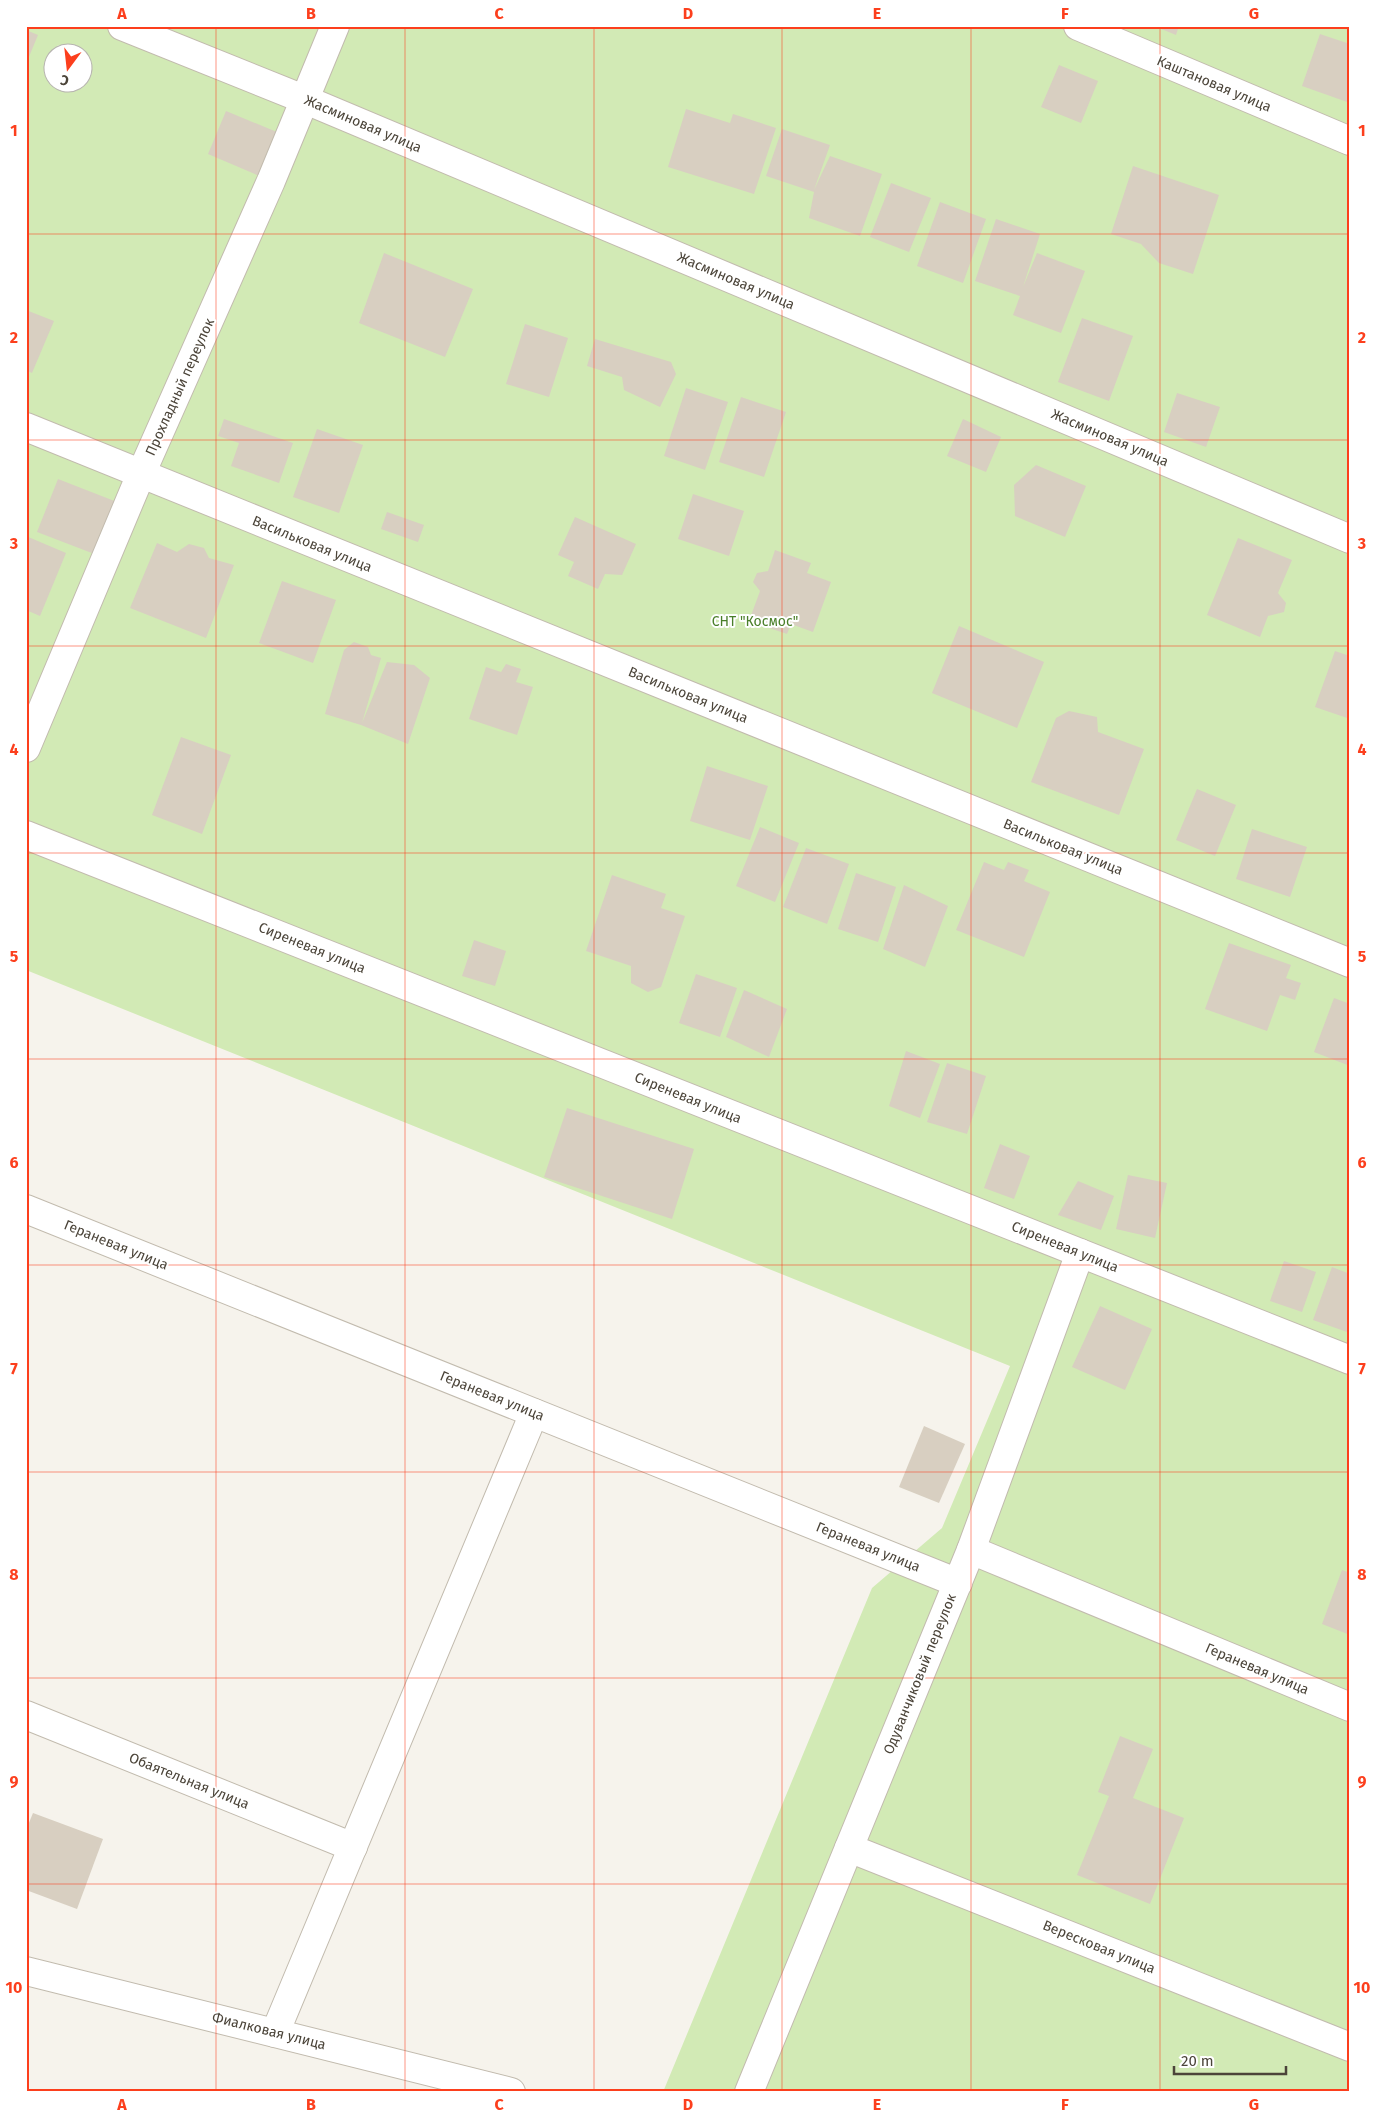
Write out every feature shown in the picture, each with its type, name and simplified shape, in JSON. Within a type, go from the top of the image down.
[{"type":"lane","name":"Жасминовая улица","points":[[122,26],[306,100],[1350,539]]},
{"type":"lane","name":"Прохладный переулок","points":[[26,748],[141,474],[306,100],[335,26]]},
{"type":"lane","name":"Каштановая улица","points":[[1078,26],[1350,141]]},
{"type":"lane","name":"Васильковая улица","points":[[26,426],[1350,963]]},
{"type":"lane","name":"Сиреневая улица","points":[[26,835],[1350,1360]]},
{"type":"lane","name":"Гераневая улица","points":[[26,1209],[958,1583]]},
{"type":"lane","name":"Одуванчиковый переулок","points":[[749,2092],[958,1583],[1080,1253]]},
{"type":"lane","points":[[275,2033],[534,1413]]},
{"type":"lane","name":"Гераневая улица","points":[[971,1550],[1350,1707]]},
{"type":"lane","name":"Обаятельная улица","points":[[26,1715],[353,1847]]},
{"type":"lane","name":"Вересковая улица","points":[[849,1848],[1350,2046]]},
{"type":"lane","name":"Фиалковая улица","points":[[26,1971],[511,2092]]},
{"type":"green space","name":"СНТ \"Космос\"","points":[[26,26],[1350,26],[1350,2092],[663,2092],[872,1588],[942,1528],[1010,1366],[26,970]]},
{"type":"building","points":[[1154,26],[1179,26],[1176,35]]},
{"type":"building","points":[[26,30],[38,35],[26,64]]},
{"type":"building","points":[[1320,34],[1350,44],[1350,103],[1302,86]]},
{"type":"building","points":[[1059,65],[1098,81],[1081,123],[1041,107]]},
{"type":"building","points":[[686,109],[730,123],[733,114],[776,128],[754,194],[668,167]]},
{"type":"building","points":[[226,111],[289,137],[271,181],[208,154]]},
{"type":"building","points":[[782,129],[830,145],[814,190],[830,156],[882,174],[860,236],[809,218],[814,192],[766,176]]},
{"type":"building","points":[[1133,166],[1219,195],[1193,274],[1159,263],[1141,244],[1111,234]]},
{"type":"building","points":[[891,183],[931,198],[909,252],[870,237]]},
{"type":"building","points":[[940,202],[986,219],[963,283],[917,266]]},
{"type":"building","points":[[996,219],[1040,234],[1023,287],[1037,253],[1085,271],[1061,333],[1013,315],[1020,296],[975,281]]},
{"type":"building","points":[[384,253],[473,289],[445,357],[359,323]]},
{"type":"building","points":[[26,310],[54,321],[32,373],[26,370]]},
{"type":"building","points":[[1082,318],[1133,336],[1109,401],[1058,382]]},
{"type":"building","points":[[525,324],[568,338],[549,397],[506,384]]},
{"type":"building","points":[[595,339],[671,362],[676,374],[660,407],[624,390],[622,377],[587,366]]},
{"type":"building","points":[[686,388],[728,402],[705,470],[664,456]]},
{"type":"building","points":[[1177,393],[1220,407],[1206,447],[1164,432]]},
{"type":"building","points":[[741,397],[786,412],[764,477],[719,462]]},
{"type":"building","points":[[224,419],[293,443],[279,483],[231,466],[239,443],[218,436]]},
{"type":"building","points":[[963,419],[1001,437],[986,472],[947,456]]},
{"type":"building","points":[[317,429],[363,445],[339,513],[293,497]]},
{"type":"building","points":[[1036,465],[1086,486],[1065,537],[1015,516],[1014,485]]},
{"type":"building","points":[[58,479],[117,502],[97,555],[37,532]]},
{"type":"building","points":[[693,494],[744,511],[729,556],[678,539]]},
{"type":"building","points":[[387,512],[424,525],[418,542],[381,529]]},
{"type":"building","points":[[575,517],[636,544],[622,575],[605,574],[598,589],[568,576],[574,562],[558,555]]},
{"type":"building","points":[[26,536],[66,553],[40,616],[26,610]]},
{"type":"building","points":[[1238,538],[1292,560],[1278,593],[1286,603],[1284,612],[1268,616],[1260,637],[1207,615]]},
{"type":"building","points":[[157,543],[177,552],[189,544],[204,548],[209,558],[234,565],[206,638],[130,608]]},
{"type":"building","points":[[775,550],[811,563],[807,573],[831,582],[813,632],[791,624],[787,634],[749,621],[760,591],[753,582],[757,573],[768,571]]},
{"type":"building","points":[[282,581],[336,600],[313,663],[259,643]]},
{"type":"building","points":[[959,626],[1044,662],[1017,728],[932,693]]},
{"type":"building","points":[[354,642],[368,647],[371,655],[381,658],[362,723],[387,662],[414,665],[430,678],[408,744],[361,725],[325,714],[344,650]]},
{"type":"building","points":[[1335,651],[1350,656],[1350,719],[1315,707]]},
{"type":"building","points":[[506,664],[521,669],[516,682],[533,687],[517,735],[469,719],[486,667],[501,672]]},
{"type":"building","points":[[1069,711],[1097,717],[1098,732],[1144,749],[1119,815],[1031,782],[1056,718]]},
{"type":"building","points":[[181,737],[231,755],[202,834],[152,815]]},
{"type":"building","points":[[707,766],[768,786],[750,840],[690,821]]},
{"type":"building","points":[[1197,789],[1236,805],[1215,856],[1176,840]]},
{"type":"building","points":[[760,827],[799,843],[775,902],[736,886]]},
{"type":"building","points":[[1252,829],[1307,847],[1290,897],[1236,879]]},
{"type":"building","points":[[806,848],[849,864],[827,924],[783,907]]},
{"type":"building","points":[[984,862],[1004,870],[1008,862],[1029,870],[1024,881],[1050,892],[1024,957],[956,930]]},
{"type":"building","points":[[856,873],[896,887],[878,942],[838,929]]},
{"type":"building","points":[[612,875],[666,894],[661,908],[685,916],[661,987],[648,992],[631,983],[631,966],[586,951]]},
{"type":"building","points":[[904,885],[948,906],[925,967],[883,949]]},
{"type":"building","points":[[474,940],[506,951],[495,986],[462,976]]},
{"type":"building","points":[[1229,943],[1291,965],[1286,978],[1301,983],[1295,1000],[1280,995],[1267,1031],[1205,1009]]},
{"type":"building","points":[[696,974],[737,988],[720,1037],[679,1023]]},
{"type":"building","points":[[744,990],[787,1009],[769,1057],[726,1037]]},
{"type":"building","points":[[1334,998],[1350,1004],[1350,1066],[1314,1052]]},
{"type":"building","points":[[906,1051],[940,1064],[920,1118],[889,1106]]},
{"type":"building","points":[[947,1063],[986,1076],[967,1134],[927,1122]]},
{"type":"building","points":[[567,1108],[694,1149],[672,1219],[544,1177]]},
{"type":"building","points":[[1000,1144],[1030,1156],[1014,1199],[984,1188]]},
{"type":"building","points":[[1128,1175],[1167,1183],[1155,1238],[1116,1229]]},
{"type":"building","points":[[1078,1181],[1114,1196],[1101,1230],[1058,1215]]},
{"type":"building","points":[[1284,1261],[1316,1272],[1302,1312],[1270,1301]]},
{"type":"building","points":[[1332,1267],[1350,1274],[1350,1333],[1313,1320]]},
{"type":"building","points":[[1100,1306],[1152,1329],[1125,1390],[1072,1367]]},
{"type":"building","points":[[924,1426],[965,1444],[939,1503],[899,1487]]},
{"type":"building","points":[[1342,1570],[1350,1573],[1350,1635],[1322,1624]]},
{"type":"building","points":[[1120,1736],[1153,1749],[1133,1798],[1184,1818],[1150,1904],[1077,1875],[1109,1796],[1098,1792]]},
{"type":"building","points":[[33,1813],[103,1839],[77,1909],[26,1890],[26,1830]]}]
